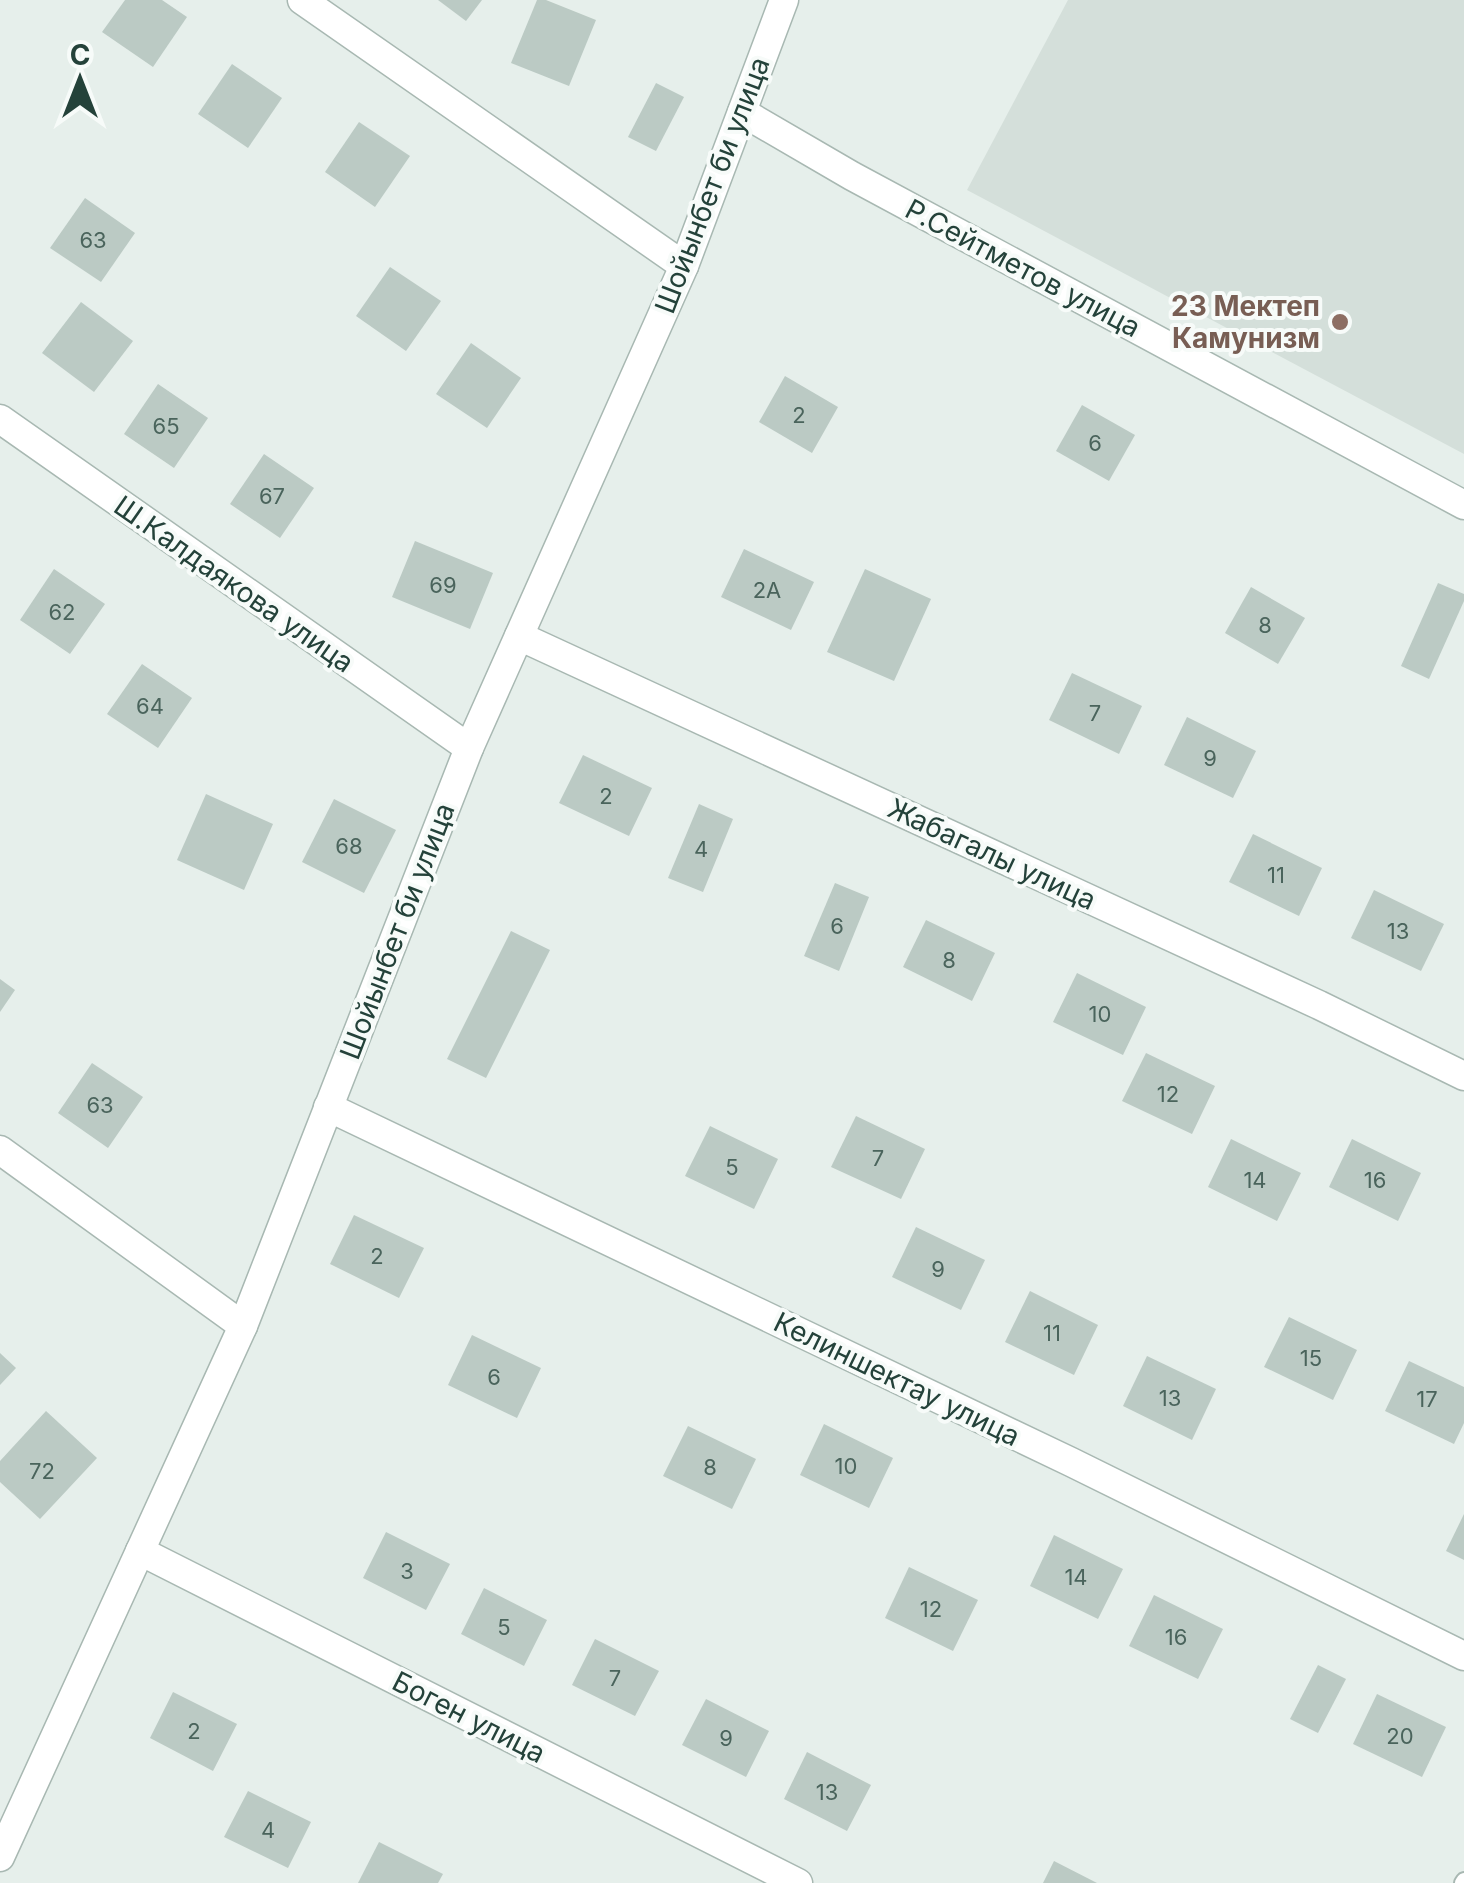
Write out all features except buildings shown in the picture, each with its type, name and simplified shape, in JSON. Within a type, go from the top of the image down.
[{"type":"street","points":[[302,0],[684,266]]},
{"type":"street","name":"Шойынбет би улица","points":[[0,1857],[242,1326],[468,748],[684,266],[784,0]]},
{"type":"street","name":"Р.Сейтметов улица","points":[[742,112],[852,176],[1464,505]]},
{"type":"street","name":"Ш.Калдаякова улица","points":[[0,419],[468,748]]},
{"type":"street","name":"Жабагалы улица","points":[[519,636],[1319,1005],[1464,1076]]},
{"type":"street","name":"Келиншектау улица","points":[[328,1107],[1071,1462],[1464,1656]]},
{"type":"street","points":[[0,1150],[242,1326]]},
{"type":"street","name":"Боген улица","points":[[140,1551],[798,1883]]},
{"type":"shaded area","name":"23 Мектеп Камунизм","points":[[1068,0],[1464,0],[1464,454],[967,190]]},
{"type":"place","name":"23 Мектеп Камунизм","points":[[1340,322]]}]
